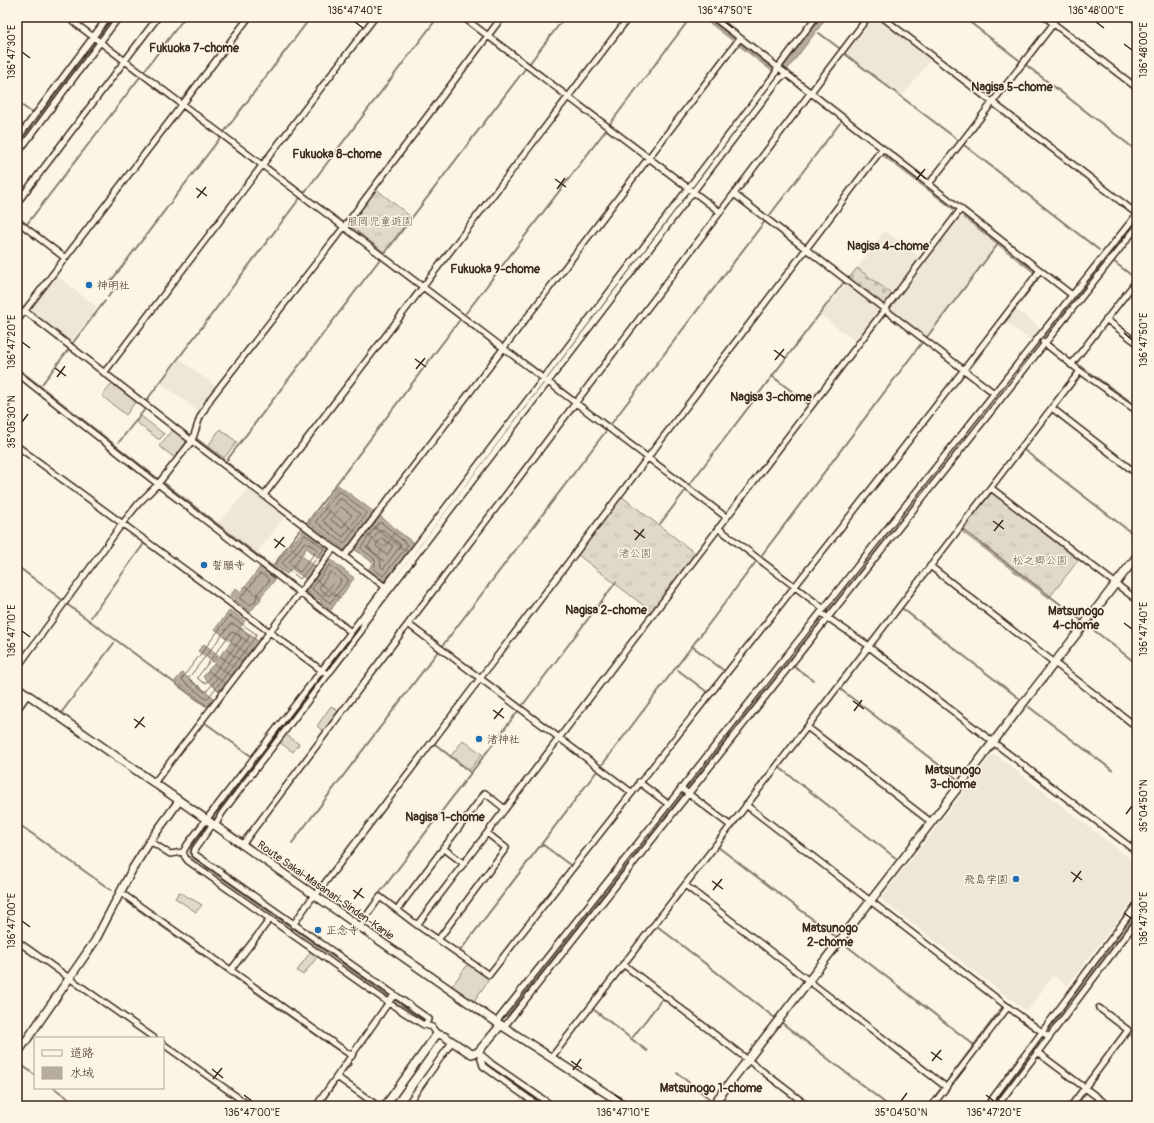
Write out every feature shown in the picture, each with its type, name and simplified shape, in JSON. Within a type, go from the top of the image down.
[{"type":"street","points":[[67,17],[726,517]]},
{"type":"street","points":[[17,139],[108,17]]},
{"type":"street","points":[[17,154],[119,17]]},
{"type":"street","points":[[17,203],[158,17]]},
{"type":"street","points":[[17,321],[249,17]]},
{"type":"street","points":[[104,373],[375,17]]},
{"type":"street","points":[[463,17],[720,212]]},
{"type":"street","points":[[17,668],[122,524],[139,503],[158,484],[192,441],[200,417],[211,398],[344,227],[502,17]]},
{"type":"street","points":[[264,495],[628,17]]},
{"type":"street","points":[[713,17],[738,40],[776,70],[786,73],[811,92],[882,149],[930,184],[1072,295]]},
{"type":"street","points":[[424,1025],[429,1019],[194,853],[195,848],[214,825],[325,673],[351,632],[384,586],[688,189],[816,17]]},
{"type":"street","points":[[242,845],[868,17]]},
{"type":"street","points":[[183,852],[188,861],[389,1003],[424,1025],[432,1027],[437,1034],[444,1036],[468,1052],[472,1054],[478,1052],[1041,340],[1072,295],[1137,214],[882,17]]},
{"type":"street","points":[[1045,17],[1137,88]]},
{"type":"street","points":[[930,184],[1057,17]]},
{"type":"street","points":[[345,556],[738,40]]},
{"type":"street","points":[[183,852],[206,820],[325,673],[362,630],[364,623],[780,78],[786,73]]},
{"type":"street","points":[[293,924],[882,149]]},
{"type":"street","points":[[734,194],[994,393]]},
{"type":"street","points":[[417,925],[961,209]]},
{"type":"street","points":[[17,221],[65,258]]},
{"type":"street","points":[[500,1024],[668,804],[685,791],[824,614],[994,393],[1137,227]]},
{"type":"street","points":[[361,928],[365,918],[380,897],[417,925],[489,975],[631,792],[964,370],[1040,270]]},
{"type":"street","points":[[1071,365],[1137,280]]},
{"type":"street","points":[[25,311],[192,441],[384,586]]},
{"type":"street","points":[[1107,320],[1137,343]]},
{"type":"street","points":[[1041,340],[1071,365],[1137,411]]},
{"type":"street","points":[[551,1058],[1080,371]]},
{"type":"street","points":[[17,373],[158,484],[351,632]]},
{"type":"street","points":[[1052,408],[1137,474]]},
{"type":"street","points":[[17,446],[325,673]]},
{"type":"street","points":[[991,488],[1137,600]]},
{"type":"street","points":[[718,528],[794,587],[824,614],[869,646],[1137,852]]},
{"type":"street","points":[[154,783],[334,548]]},
{"type":"street","points":[[712,1106],[1137,556]]},
{"type":"street","points":[[930,566],[1137,727]]},
{"type":"street","points":[[408,624],[631,792]]},
{"type":"street","name":"Route Sakai-Masanari-Sinden-Kanie","points":[[17,687],[500,1024],[626,1106]]},
{"type":"street","points":[[17,708],[27,694]]},
{"type":"street","points":[[807,727],[931,822]]},
{"type":"street","points":[[639,782],[668,804]]},
{"type":"street","points":[[685,791],[731,826]]},
{"type":"street","points":[[397,910],[485,793],[505,809]]},
{"type":"street","points":[[17,1054],[95,941],[133,868],[179,801]]},
{"type":"street","points":[[746,805],[1049,1037]]},
{"type":"street","points":[[438,940],[506,848],[487,833]]},
{"type":"street","points":[[150,842],[170,854],[183,852]]},
{"type":"street","points":[[443,848],[464,864]]},
{"type":"street","points":[[685,885],[946,1087]]},
{"type":"street","points":[[120,892],[352,1056]]},
{"type":"street","points":[[987,1106],[1137,904]]},
{"type":"street","points":[[230,970],[270,919]]},
{"type":"street","points":[[997,1106],[1137,921]]},
{"type":"street","points":[[17,940],[153,1037]]},
{"type":"street","points":[[1101,953],[1109,959]]},
{"type":"street","points":[[623,964],[808,1106]]},
{"type":"street","points":[[316,1106],[394,995]]},
{"type":"street","points":[[932,1106],[1008,1007]]},
{"type":"street","points":[[1071,1106],[1128,1030],[1099,1008]]},
{"type":"street","points":[[385,1106],[437,1034]]},
{"type":"street","points":[[406,1106],[452,1042]]},
{"type":"street","points":[[164,1045],[250,1106]]},
{"type":"street","points":[[478,1052],[483,1066],[539,1106]]},
{"type":"street","points":[[478,1052],[492,1064],[553,1106]]},
{"type":"street","points":[[1037,1052],[1109,1106]]},
{"type":"street","points":[[337,1077],[378,1106]]},
{"type":"shaded area","points":[[877,17],[932,58],[901,98],[845,55],[873,19]]},
{"type":"shaded area","points":[[960,216],[996,244],[926,337],[890,309],[890,307]]},
{"type":"shaded area","points":[[885,231],[920,258],[892,294],[857,268]]},
{"type":"shaded area","points":[[56,275],[97,307],[71,343],[31,312],[30,309]]},
{"type":"shaded area","points":[[847,283],[880,308],[880,311],[856,342],[821,315]]},
{"type":"shaded area","points":[[1016,309],[1041,329],[1031,341],[1006,322]]},
{"type":"shaded area","points":[[180,359],[215,386],[198,411],[161,383]]},
{"type":"shaded area","points":[[250,488],[286,515],[257,553],[218,523]]},
{"type":"shaded area","name":"飛島学園","points":[[996,755],[1137,864],[1137,895],[1067,986],[1055,977],[1052,977],[1028,1010],[1025,1010],[883,901],[882,897],[991,756]]},
{"type":"green space","name":"服岡児童遊園","points":[[376,189],[411,217],[384,252],[350,226],[350,223]]},
{"type":"green space","points":[[857,268],[892,294],[885,303],[883,304],[849,278]]},
{"type":"green space","points":[[112,384],[136,401],[126,415],[102,396]]},
{"type":"green space","points":[[141,416],[164,434],[160,439],[136,422]]},
{"type":"green space","points":[[173,429],[186,439],[186,442],[175,458],[159,446]]},
{"type":"green space","points":[[220,429],[237,442],[224,458],[208,446]]},
{"type":"green space","name":"松之郷公園","points":[[993,493],[1080,558],[1049,598],[961,531]]},
{"type":"green space","name":"渚公園","points":[[621,496],[695,553],[652,612],[578,555]]},
{"type":"green space","points":[[331,706],[338,711],[323,731],[317,726]]},
{"type":"green space","points":[[285,734],[299,744],[293,752],[279,742]]},
{"type":"green space","points":[[463,740],[482,754],[470,770],[451,756]]},
{"type":"green space","points":[[179,892],[202,905],[196,912],[175,898]]},
{"type":"green space","points":[[311,951],[318,956],[303,975],[297,971]]},
{"type":"green space","points":[[468,964],[490,978],[474,1001],[452,986]]},
{"type":"water","points":[[113,17],[117,17],[17,150],[17,145]]},
{"type":"water","points":[[702,17],[706,17],[774,70],[780,70],[821,17],[827,17],[787,70],[780,75],[215,819],[213,817],[356,630],[361,621],[777,75]]},
{"type":"water","points":[[884,154],[955,208],[954,210],[882,155]]},
{"type":"water","points":[[964,216],[1035,270],[1033,272],[963,217]]},
{"type":"water","points":[[1137,221],[1137,224],[1041,346],[1040,344]]},
{"type":"water","points":[[338,485],[374,512],[358,533],[323,506]]},
{"type":"water","points":[[322,507],[358,533],[345,550],[309,523]]},
{"type":"water","points":[[380,516],[397,530],[390,539],[372,525]]},
{"type":"water","points":[[372,526],[390,540],[384,547],[366,534]]},
{"type":"water","points":[[304,529],[315,537],[301,556],[290,547]]},
{"type":"water","points":[[398,531],[415,544],[408,552],[391,539]]},
{"type":"water","points":[[366,534],[383,548],[372,562],[354,549]]},
{"type":"water","points":[[317,537],[330,549],[321,560],[308,549]]},
{"type":"water","points":[[391,540],[408,553],[383,582],[368,570],[378,557],[384,561],[378,556]]},
{"type":"water","points":[[289,548],[301,556],[287,574],[275,566]]},
{"type":"water","points":[[302,556],[316,567],[306,579],[292,569]]},
{"type":"water","points":[[330,559],[354,578],[340,598],[329,589],[333,583],[328,589],[314,578]]},
{"type":"water","points":[[260,567],[275,579],[261,598],[246,586]]},
{"type":"water","points":[[314,579],[328,589],[319,600],[305,590]]},
{"type":"water","points":[[245,586],[261,599],[250,612],[230,596],[236,588],[241,592]]},
{"type":"water","points":[[328,590],[339,598],[331,610],[320,601]]},
{"type":"water","points":[[230,610],[245,621],[230,641],[215,629]]},
{"type":"water","points":[[241,628],[258,641],[242,661],[226,649],[231,642],[247,654],[231,641],[236,634],[249,643],[237,634]]},
{"type":"water","points":[[204,644],[218,655],[213,662],[198,651]]},
{"type":"water","points":[[225,649],[242,662],[237,668],[220,656]]},
{"type":"water","points":[[219,656],[236,669],[231,676],[214,663]]},
{"type":"water","points":[[214,664],[230,676],[219,691],[203,677],[208,671],[223,682],[208,670]]},
{"type":"water","points":[[182,673],[196,684],[190,692],[175,681]]},
{"type":"water","points":[[198,685],[214,698],[208,706],[191,693]]},
{"type":"water","points":[[1137,910],[1137,915],[994,1106],[991,1106]]},
{"type":"waterway","points":[[145,70],[185,17]]},
{"type":"waterway","points":[[225,131],[311,17]]},
{"type":"waterway","points":[[305,192],[438,17]]},
{"type":"waterway","points":[[529,64],[565,17]]},
{"type":"waterway","points":[[609,125],[691,17]]},
{"type":"waterway","points":[[963,17],[1019,60]]},
{"type":"waterway","points":[[1127,17],[1137,25]]},
{"type":"waterway","points":[[819,33],[839,48]]},
{"type":"waterway","points":[[845,54],[958,140]]},
{"type":"waterway","points":[[1026,65],[1137,151]]},
{"type":"waterway","points":[[385,253],[525,69]]},
{"type":"waterway","points":[[27,224],[140,77]]},
{"type":"waterway","points":[[17,102],[31,112]]},
{"type":"waterway","points":[[769,216],[840,123]]},
{"type":"waterway","points":[[466,313],[606,130]]},
{"type":"waterway","points":[[108,297],[114,289],[108,285],[220,138]]},
{"type":"waterway","points":[[964,145],[1099,250]]},
{"type":"waterway","points":[[146,401],[300,198]]},
{"type":"waterway","points":[[611,424],[765,221]]},
{"type":"waterway","points":[[927,337],[998,244]]},
{"type":"waterway","points":[[227,460],[380,259]]},
{"type":"waterway","points":[[1113,261],[1135,278]]},
{"type":"waterway","points":[[971,367],[1040,276]]},
{"type":"waterway","points":[[690,484],[844,282]]},
{"type":"waterway","points":[[72,344],[105,301]]},
{"type":"waterway","points":[[307,523],[459,321]]},
{"type":"waterway","points":[[761,556],[923,341]]},
{"type":"waterway","points":[[507,1016],[1042,343]]},
{"type":"waterway","points":[[42,384],[68,350]]},
{"type":"waterway","points":[[1077,364],[1137,406]]},
{"type":"waterway","points":[[17,368],[157,478]]},
{"type":"waterway","points":[[772,376],[808,404]]},
{"type":"waterway","points":[[119,442],[145,409]]},
{"type":"waterway","points":[[443,645],[606,431]]},
{"type":"waterway","points":[[197,439],[262,490]]},
{"type":"waterway","points":[[1024,450],[1137,537]]},
{"type":"waterway","points":[[164,483],[299,587]]},
{"type":"waterway","points":[[660,524],[685,491]]},
{"type":"waterway","points":[[272,498],[343,551]]},
{"type":"waterway","points":[[274,565],[301,528]]},
{"type":"waterway","points":[[962,529],[1081,620]]},
{"type":"waterway","points":[[91,617],[143,545]]},
{"type":"waterway","points":[[602,765],[755,563]]},
{"type":"waterway","points":[[17,566],[61,599]]},
{"type":"waterway","points":[[522,706],[616,582]]},
{"type":"waterway","points":[[305,592],[346,624]]},
{"type":"waterway","points":[[68,605],[206,706]]},
{"type":"waterway","points":[[903,609],[1020,699]]},
{"type":"waterway","points":[[1091,628],[1137,664]]},
{"type":"waterway","points":[[61,713],[114,643]]},
{"type":"waterway","points":[[692,646],[723,670]]},
{"type":"waterway","points":[[292,843],[439,650]]},
{"type":"waterway","points":[[793,666],[813,680]]},
{"type":"waterway","points":[[678,670],[707,692]]},
{"type":"waterway","points":[[840,689],[956,778]]},
{"type":"waterway","points":[[1029,707],[1112,770]]},
{"type":"waterway","points":[[366,911],[518,711]]},
{"type":"waterway","points":[[204,722],[251,756]]},
{"type":"waterway","points":[[435,744],[471,773]]},
{"type":"waterway","points":[[780,768],[897,859]]},
{"type":"waterway","points":[[460,951],[597,771]]},
{"type":"waterway","points":[[17,823],[111,890]]},
{"type":"waterway","points":[[206,828],[192,845],[192,857],[288,925]]},
{"type":"waterway","points":[[542,844],[570,865]]},
{"type":"waterway","points":[[718,847],[836,937]]},
{"type":"waterway","points":[[126,901],[342,1053]]},
{"type":"waterway","points":[[657,926],[775,1018]]},
{"type":"waterway","points":[[293,928],[388,996]]},
{"type":"waterway","points":[[843,943],[974,1045]]},
{"type":"waterway","points":[[633,1037],[662,999]]},
{"type":"waterway","points":[[395,1000],[423,1020]]},
{"type":"waterway","points":[[948,1080],[1003,1006]]},
{"type":"waterway","points":[[593,1009],[647,1051]]},
{"type":"waterway","points":[[1010,1011],[1037,1032]]},
{"type":"waterway","points":[[782,1023],[889,1106]]},
{"type":"waterway","points":[[1130,1035],[1137,1040]]},
{"type":"waterway","points":[[19,1063],[34,1074]]},
{"type":"waterway","points":[[343,1073],[351,1064]]},
{"type":"waterway","points":[[677,1073],[711,1100]]},
{"type":"waterway","points":[[320,1106],[336,1084]]},
{"type":"waterway","points":[[55,1089],[79,1106]]},
{"type":"waterway","points":[[932,1100],[941,1089]]},
{"type":"waterway","points":[[530,1093],[548,1106]]},
{"type":"waterway","points":[[1076,1106],[1085,1094]]},
{"type":"place","name":"神明社","points":[[89,285]]},
{"type":"place","name":"誓願寺","points":[[204,565]]},
{"type":"place","name":"渚神社","points":[[479,739]]},
{"type":"place","name":"飛島学園","points":[[1016,879]]},
{"type":"place","name":"正念寺","points":[[318,930]]},
{"type":"district","name":"Fukuoka 7-chome","points":[[194,48]]},
{"type":"district","name":"Nagisa 5-chome","points":[[1012,87]]},
{"type":"district","name":"Fukuoka 8-chome","points":[[337,154]]},
{"type":"district","name":"Nagisa 4-chome","points":[[888,246]]},
{"type":"district","name":"Fukuoka 9-chome","points":[[495,269]]},
{"type":"district","name":"Nagisa 3-chome","points":[[771,397]]},
{"type":"district","name":"Nagisa 2-chome","points":[[606,610]]},
{"type":"district","name":"Matsunogo 4-chome","points":[[1076,618]]},
{"type":"district","name":"Matsunogo 3-chome","points":[[953,777]]},
{"type":"district","name":"Nagisa 1-chome","points":[[445,817]]},
{"type":"district","name":"Matsunogo 2-chome","points":[[830,935]]},
{"type":"district","name":"Matsunogo 1-chome","points":[[711,1088]]}]
